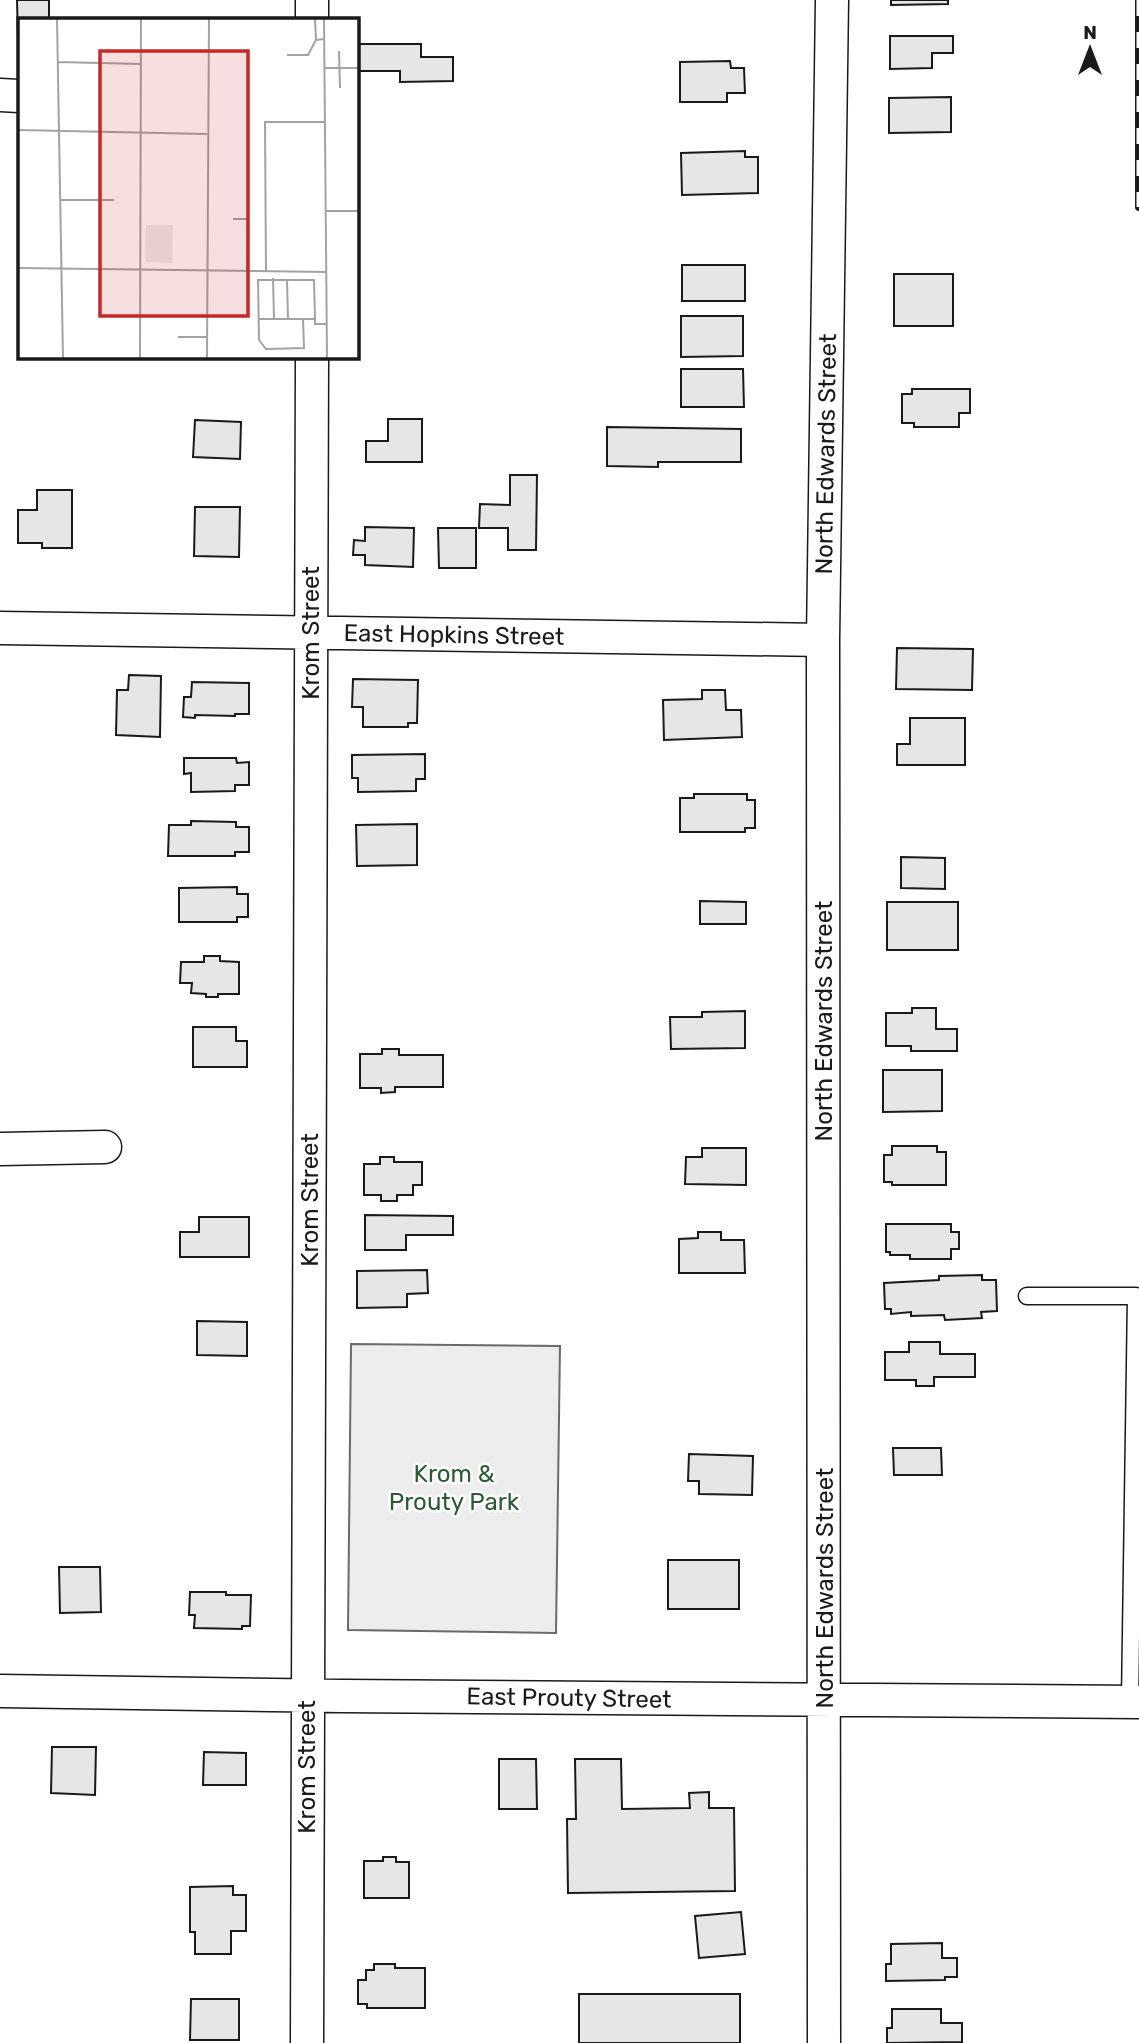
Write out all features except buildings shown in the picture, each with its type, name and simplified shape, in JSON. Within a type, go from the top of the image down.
[{"type":"street","points":[[312,0],[312,18]]},
{"type":"street","name":"North Edwards Street","points":[[824,2043],[823,640],[832,0]]},
{"type":"street","points":[[0,96],[18,96]]},
{"type":"street","name":"Krom Street","points":[[307,2043],[312,359]]},
{"type":"street","name":"East Hopkins Street","points":[[0,628],[823,640]]},
{"type":"street","points":[[0,1149],[105,1147]]},
{"type":"street","name":"East Prouty Street","points":[[0,1691],[1135,1702]]},
{"type":"lane","points":[[1027,1296],[1136,1296],[1135,1702]]},
{"type":"shaded area","name":"Krom & Prouty Park","points":[[351,1344],[560,1346],[556,1633],[348,1630]]},
{"type":"railway","points":[[1139,0],[1139,207]]}]
